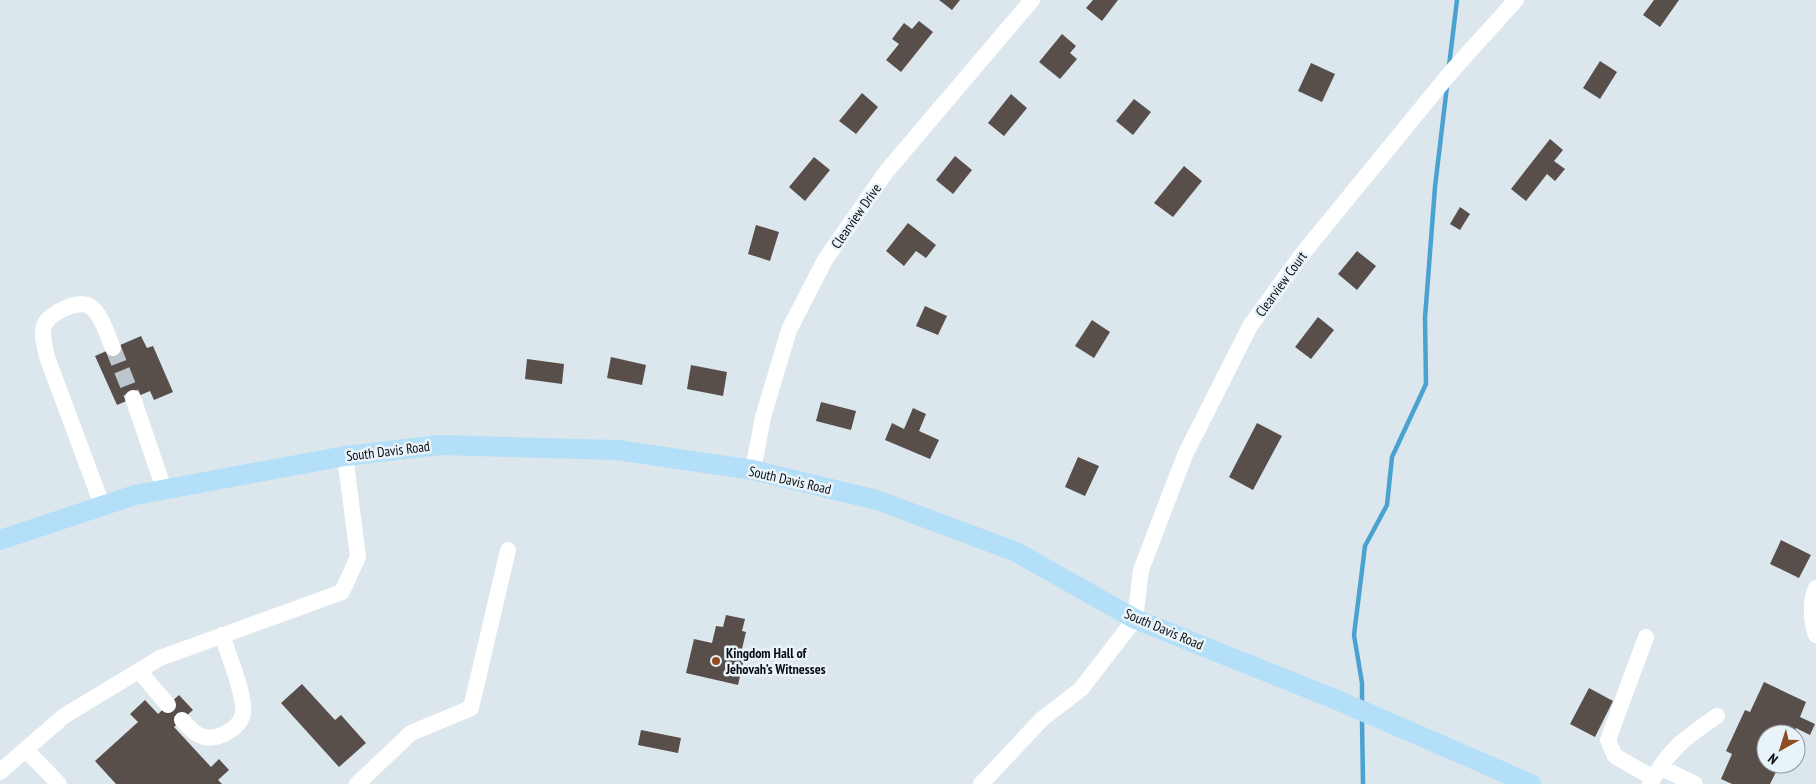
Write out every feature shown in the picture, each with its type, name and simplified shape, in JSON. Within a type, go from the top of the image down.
[{"type":"main road","name":"South Davis Road","points":[[0,540],[102,504],[135,495],[345,456],[440,445],[618,450],[753,470],[877,500],[1016,552],[1135,619],[1337,700],[1531,784]]},
{"type":"street","name":"Clearview Drive","points":[[753,470],[763,418],[789,330],[826,260],[886,172],[1032,0]]},
{"type":"street","name":"Clearview Court","points":[[1135,619],[1141,570],[1185,455],[1250,326],[1303,252],[1451,72],[1516,0]]},
{"type":"street","points":[[102,504],[47,357],[43,341],[44,324],[54,314],[71,306],[80,303],[90,306],[99,316],[112,348]]},
{"type":"street","points":[[133,398],[164,490]]},
{"type":"street","points":[[0,772],[64,716],[160,658],[342,592],[358,557],[345,456]]},
{"type":"street","points":[[357,784],[411,733],[471,708],[508,550]]},
{"type":"street","points":[[1816,588],[1812,595],[1813,628],[1816,636]]},
{"type":"street","points":[[986,781],[1042,720],[1082,689],[1135,619]]},
{"type":"street","points":[[182,720],[193,732],[208,738],[214,738],[231,731],[238,724],[243,714],[242,699],[222,636]]},
{"type":"street","points":[[1646,637],[1608,740],[1615,756],[1655,776],[1695,784]]},
{"type":"street","points":[[139,671],[168,705]]},
{"type":"street","points":[[1655,776],[1671,751],[1692,733],[1717,716]]},
{"type":"street","points":[[26,750],[59,784]]},
{"type":"building","points":[[939,0],[960,0],[952,10]]},
{"type":"building","points":[[1093,0],[1118,0],[1102,21],[1086,8]]},
{"type":"building","points":[[1654,0],[1679,0],[1660,27],[1643,15]]},
{"type":"building","points":[[919,21],[933,32],[901,72],[886,60],[899,44],[892,39],[904,23],[912,29]]},
{"type":"building","points":[[1062,34],[1076,46],[1070,53],[1077,59],[1060,79],[1039,62]]},
{"type":"building","points":[[1600,61],[1617,72],[1600,99],[1583,88]]},
{"type":"building","points":[[1311,63],[1335,74],[1322,102],[1298,91]]},
{"type":"building","points":[[862,93],[878,107],[856,134],[839,121]]},
{"type":"building","points":[[1011,94],[1027,108],[1004,136],[988,123]]},
{"type":"building","points":[[1134,99],[1151,112],[1133,135],[1116,121]]},
{"type":"building","points":[[1550,139],[1563,150],[1554,161],[1565,169],[1555,181],[1547,174],[1526,201],[1511,189]]},
{"type":"building","points":[[955,156],[972,170],[953,194],[936,180]]},
{"type":"building","points":[[814,157],[830,170],[805,201],[789,187]]},
{"type":"building","points":[[1184,166],[1202,181],[1173,217],[1154,203]]},
{"type":"building","points":[[1460,207],[1470,214],[1460,230],[1450,224]]},
{"type":"building","points":[[908,223],[936,245],[926,258],[916,251],[904,266],[886,251]]},
{"type":"building","points":[[756,225],[779,232],[770,261],[748,254]]},
{"type":"building","points":[[1357,251],[1376,266],[1357,290],[1338,274]]},
{"type":"building","points":[[925,306],[947,316],[938,335],[916,326]]},
{"type":"building","points":[[1318,317],[1334,330],[1311,359],[1295,347]]},
{"type":"building","points":[[1092,320],[1110,332],[1094,358],[1075,346]]},
{"type":"building","points":[[141,336],[147,348],[153,346],[173,392],[154,400],[150,391],[117,405],[95,356]]},
{"type":"building","points":[[611,357],[646,365],[642,385],[607,378]]},
{"type":"building","points":[[527,359],[564,364],[562,384],[525,379]]},
{"type":"building","points":[[691,365],[727,372],[723,396],[687,389]]},
{"type":"building","points":[[821,402],[856,411],[851,430],[816,421]]},
{"type":"building","points":[[913,408],[926,414],[919,431],[939,440],[930,459],[885,440],[892,423],[904,429]]},
{"type":"building","points":[[1257,423],[1282,436],[1253,490],[1229,477]]},
{"type":"building","points":[[1078,457],[1099,466],[1085,496],[1065,487]]},
{"type":"building","points":[[1781,540],[1811,555],[1799,578],[1770,564]]},
{"type":"building","name":"Kingdom Hall of Jehovah’s Witnesses","points":[[726,615],[745,619],[742,631],[746,632],[742,649],[746,650],[738,685],[686,673],[694,639],[712,643],[716,626],[723,627]]},
{"type":"building","points":[[1764,682],[1806,702],[1800,717],[1815,724],[1810,735],[1806,733],[1806,724],[1756,724],[1756,774],[1775,774],[1770,784],[1732,784],[1721,779],[1732,754],[1726,751],[1745,710],[1750,712]]},
{"type":"building","points":[[302,684],[335,720],[341,715],[366,743],[339,767],[281,703]]},
{"type":"building","points":[[1589,688],[1613,701],[1595,737],[1570,724]]},
{"type":"building","points":[[179,695],[193,710],[174,727],[211,767],[219,759],[229,770],[218,780],[222,784],[116,784],[95,761],[138,722],[130,714],[145,700],[158,714]]},
{"type":"building","points":[[641,730],[681,738],[678,753],[638,745]]},
{"type":"waterway","points":[[1449,66],[1457,0]]},
{"type":"waterway","points":[[1362,705],[1362,683],[1354,635],[1365,546],[1387,505],[1392,457],[1426,384],[1425,318],[1435,187],[1447,86]]},
{"type":"waterway","points":[[1362,718],[1363,784]]},
{"type":"tunnel","points":[[113,348],[133,398]]},
{"type":"place","name":"Kingdom Hall of Jehovah’s Witnesses","points":[[716,661]]}]
